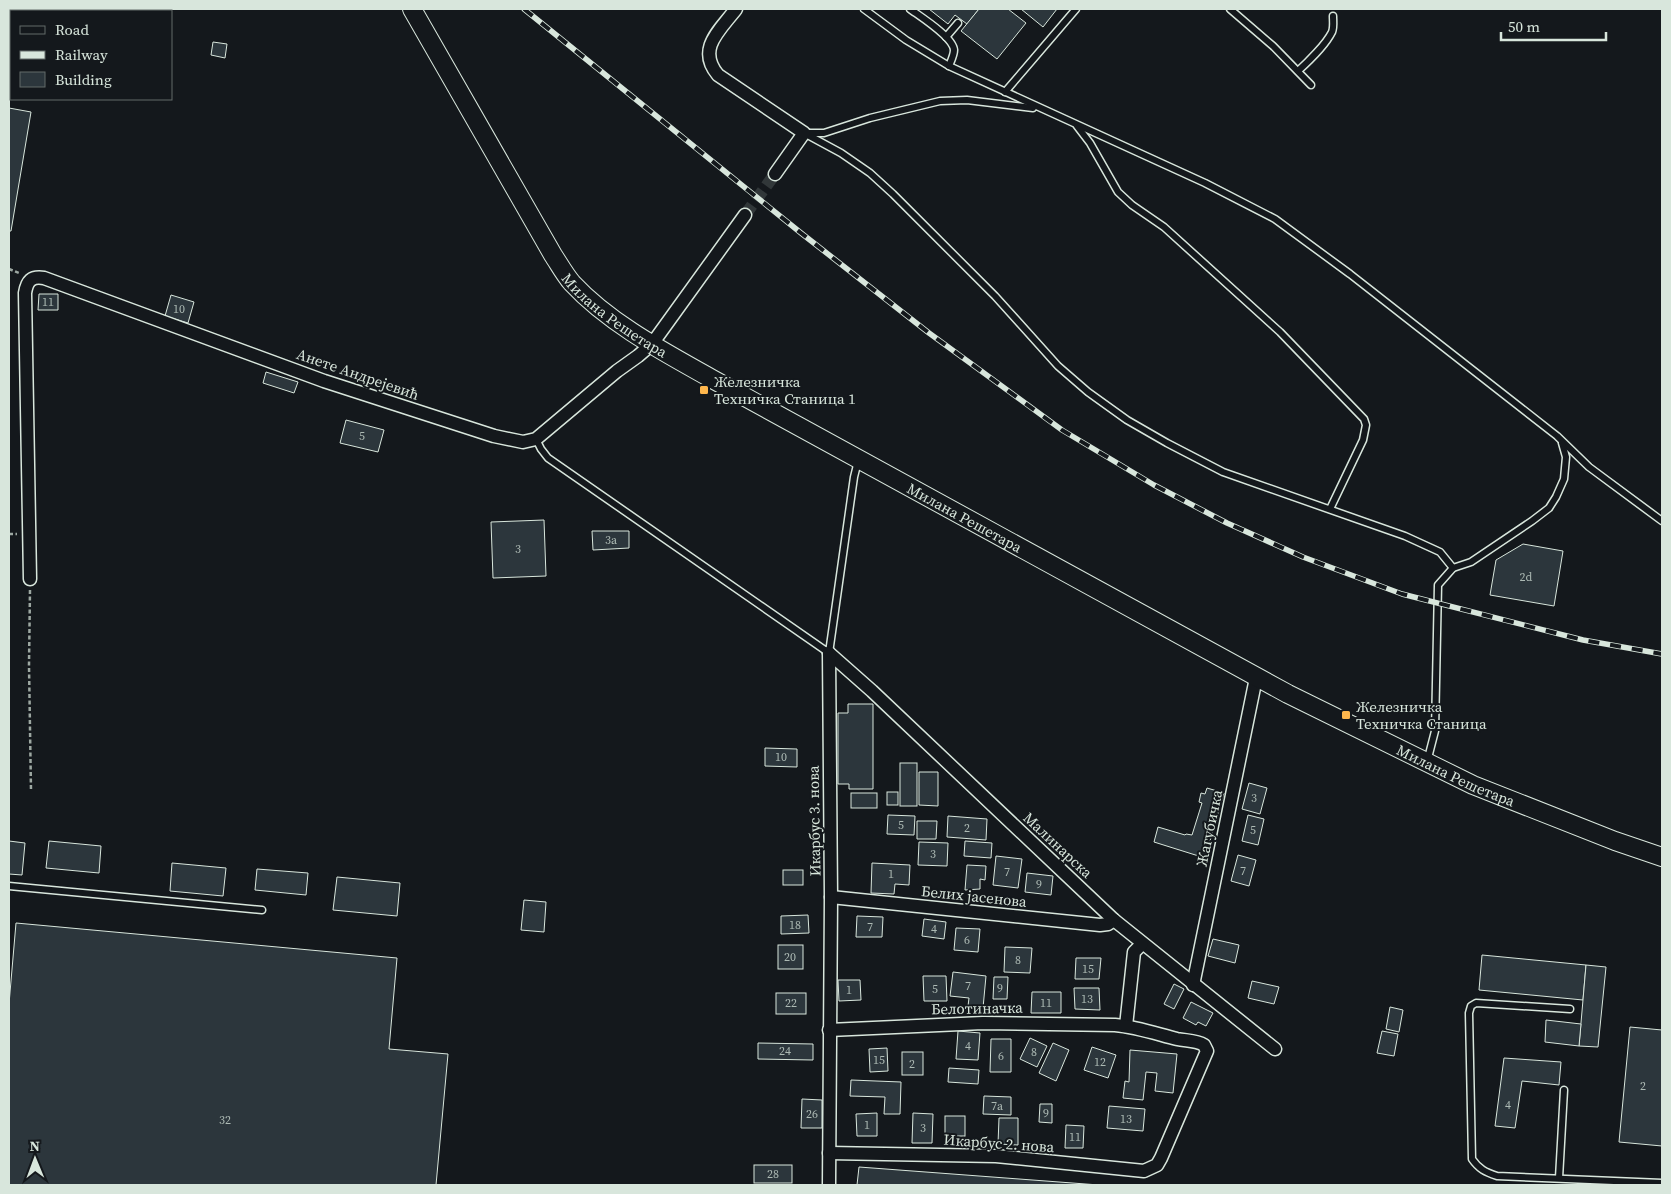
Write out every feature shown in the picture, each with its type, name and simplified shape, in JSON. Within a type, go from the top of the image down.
[{"type":"street","name":"Милана Решетара","points":[[412,9],[552,255],[571,281],[587,297],[601,309],[652,344],[714,380],[1256,678],[1478,787],[1615,841],[1662,857]]},
{"type":"street","points":[[736,9],[710,45],[709,57],[712,68],[718,75],[804,133],[774,174]]},
{"type":"street","points":[[536,440],[617,371],[652,344],[745,214]]},
{"type":"street","name":"Анете Андрејевић","points":[[30,579],[25,293],[26,284],[34,277],[44,278],[324,380],[494,436],[522,442],[536,440]]},
{"type":"street","name":"Икарбус 3. нова","points":[[829,653],[831,897],[829,1185]]},
{"type":"street","name":"Малинарска","points":[[829,653],[880,698],[1114,920],[1274,1049]]},
{"type":"street","name":"Жагубичка","points":[[1193,985],[1256,678]]},
{"type":"street","name":"Белих јасенова","points":[[831,897],[1100,925],[1108,924],[1114,920]]},
{"type":"street","points":[[1126,1026],[1134,952],[1142,944]]},
{"type":"street","name":"Белотиначка","points":[[829,1030],[983,1023],[1126,1026],[1204,1045],[1207,1051],[1162,1158]]},
{"type":"street","name":"Икарбус 2. нова","points":[[829,1153],[996,1156],[1137,1172],[1151,1169],[1162,1158]]},
{"type":"lane","points":[[864,9],[906,40],[949,66],[1205,184],[1275,219],[1350,274],[1557,436],[1589,467],[1662,521]]},
{"type":"lane","points":[[910,9],[951,43],[954,52],[949,66]]},
{"type":"lane","points":[[1005,92],[1076,9]]},
{"type":"lane","points":[[1230,9],[1273,46],[1311,85]]},
{"type":"lane","points":[[1298,71],[1309,61],[1332,32],[1334,25],[1333,16]]},
{"type":"lane","points":[[946,37],[958,23]]},
{"type":"lane","points":[[804,133],[824,133],[870,118],[940,102],[967,100],[1042,109]]},
{"type":"lane","points":[[1076,125],[1090,143],[1118,192],[1132,205],[1164,227],[1280,332],[1364,419],[1366,425],[1363,440],[1330,509]]},
{"type":"lane","points":[[804,133],[842,153],[887,188],[995,296],[1058,366],[1088,392],[1127,420],[1222,472],[1405,536],[1440,552],[1453,568]]},
{"type":"lane","points":[[1426,763],[1435,732],[1438,585],[1453,568],[1471,562],[1549,508],[1560,488],[1566,468],[1564,445],[1557,436]]},
{"type":"lane","points":[[536,440],[548,458],[829,653]]},
{"type":"lane","name":"Икарбус 3. нова","points":[[829,653],[855,472],[859,460]]},
{"type":"lane","points":[[9,886],[262,910]]},
{"type":"lane","points":[[1570,1009],[1476,1003],[1471,1006],[1469,1013],[1472,1159],[1477,1166],[1496,1176],[1662,1183]]},
{"type":"lane","points":[[1559,1178],[1564,1090]]},
{"type":"path","points":[[30,579],[31,791]]},
{"type":"building","points":[[929,9],[979,9],[967,24],[955,15],[948,24]]},
{"type":"building","points":[[979,9],[1008,9],[1026,23],[997,59],[961,31]]},
{"type":"building","points":[[1021,9],[1057,9],[1043,27]]},
{"type":"building","points":[[213,42],[227,44],[225,58],[211,55]]},
{"type":"building","points":[[9,108],[31,112],[11,231],[9,231]]},
{"type":"building","points":[[39,294],[58,294],[58,310],[38,310]]},
{"type":"building","points":[[171,295],[194,302],[188,323],[165,316]]},
{"type":"building","points":[[266,372],[298,382],[294,393],[263,383]]},
{"type":"building","points":[[346,420],[384,430],[378,452],[340,443]]},
{"type":"building","points":[[544,520],[546,576],[493,578],[491,522]]},
{"type":"building","points":[[592,531],[629,531],[629,548],[593,550]]},
{"type":"building","points":[[1523,544],[1563,551],[1554,606],[1490,595],[1496,560]]},
{"type":"building","points":[[848,704],[873,704],[873,789],[849,789],[849,784],[838,784],[838,713],[848,713]]},
{"type":"building","points":[[765,748],[797,749],[797,767],[765,766]]},
{"type":"building","points":[[900,763],[917,763],[917,806],[900,806]]},
{"type":"building","points":[[919,772],[938,772],[938,806],[919,805]]},
{"type":"building","points":[[1249,783],[1267,788],[1260,814],[1242,809]]},
{"type":"building","points":[[1207,788],[1224,793],[1205,858],[1154,842],[1158,827],[1185,835],[1192,835],[1202,803],[1199,802],[1201,793],[1205,794]]},
{"type":"building","points":[[887,792],[898,792],[898,805],[887,805]]},
{"type":"building","points":[[851,793],[877,793],[877,808],[851,808]]},
{"type":"building","points":[[888,815],[915,816],[914,835],[887,834]]},
{"type":"building","points":[[1248,815],[1264,819],[1258,845],[1242,841]]},
{"type":"building","points":[[948,816],[987,819],[986,840],[947,837]]},
{"type":"building","points":[[917,821],[937,821],[936,839],[917,839]]},
{"type":"building","points":[[9,841],[25,843],[22,875],[9,874]]},
{"type":"building","points":[[49,841],[101,846],[99,873],[46,868]]},
{"type":"building","points":[[965,841],[992,843],[991,858],[964,856]]},
{"type":"building","points":[[919,842],[948,843],[947,866],[918,865]]},
{"type":"building","points":[[1238,855],[1256,860],[1249,886],[1231,881]]},
{"type":"building","points":[[996,856],[1022,859],[1018,888],[993,885]]},
{"type":"building","points":[[172,863],[226,868],[223,896],[170,891]]},
{"type":"building","points":[[872,863],[910,865],[909,885],[895,884],[894,894],[871,893]]},
{"type":"building","points":[[967,865],[986,866],[985,880],[980,879],[980,889],[965,890]]},
{"type":"building","points":[[257,869],[308,873],[306,895],[255,890]]},
{"type":"building","points":[[783,870],[803,870],[803,885],[783,885]]},
{"type":"building","points":[[1027,873],[1053,876],[1051,895],[1025,892]]},
{"type":"building","points":[[337,877],[400,883],[397,916],[333,910]]},
{"type":"building","points":[[524,900],[546,902],[544,932],[521,930]]},
{"type":"building","points":[[808,915],[809,933],[781,934],[781,916]]},
{"type":"building","points":[[857,916],[883,917],[882,937],[856,937]]},
{"type":"building","points":[[924,919],[946,922],[944,939],[922,936]]},
{"type":"building","points":[[16,923],[397,958],[389,1049],[448,1054],[436,1185],[9,1185],[9,1004]]},
{"type":"building","points":[[956,928],[980,929],[978,952],[954,950]]},
{"type":"building","points":[[1213,939],[1239,945],[1235,963],[1208,956]]},
{"type":"building","points":[[778,945],[803,945],[803,969],[778,969]]},
{"type":"building","points":[[1005,947],[1032,948],[1030,973],[1004,972]]},
{"type":"building","points":[[1482,955],[1586,965],[1583,1000],[1479,990]]},
{"type":"building","points":[[1076,958],[1101,958],[1099,979],[1075,979]]},
{"type":"building","points":[[1586,965],[1606,967],[1598,1047],[1579,1046]]},
{"type":"building","points":[[953,972],[986,976],[983,1008],[968,1006],[969,998],[950,996]]},
{"type":"building","points":[[923,976],[946,976],[947,1001],[924,1001]]},
{"type":"building","points":[[994,977],[1008,977],[1007,999],[993,999]]},
{"type":"building","points":[[838,980],[860,980],[861,1000],[839,1001]]},
{"type":"building","points":[[1252,981],[1279,987],[1274,1004],[1248,998]]},
{"type":"building","points":[[1174,984],[1184,989],[1174,1009],[1164,1004]]},
{"type":"building","points":[[1074,988],[1099,988],[1100,1010],[1075,1009]]},
{"type":"building","points":[[1032,992],[1061,992],[1061,1013],[1031,1013]]},
{"type":"building","points":[[776,993],[806,993],[806,1014],[776,1014]]},
{"type":"building","points":[[1191,1002],[1213,1013],[1206,1026],[1198,1022],[1196,1025],[1183,1018]]},
{"type":"building","points":[[1390,1007],[1403,1010],[1399,1032],[1386,1029]]},
{"type":"building","points":[[1546,1020],[1581,1024],[1579,1046],[1545,1042]]},
{"type":"building","points":[[1630,1027],[1662,1030],[1662,1146],[1619,1142]]},
{"type":"building","points":[[958,1031],[980,1033],[978,1060],[956,1059]]},
{"type":"building","points":[[1382,1031],[1398,1034],[1394,1056],[1377,1053]]},
{"type":"building","points":[[1030,1038],[1047,1046],[1037,1067],[1020,1059]]},
{"type":"building","points":[[991,1039],[1011,1039],[1011,1072],[990,1072]]},
{"type":"building","points":[[758,1043],[813,1044],[813,1060],[758,1059]]},
{"type":"building","points":[[1053,1043],[1069,1050],[1056,1081],[1039,1073]]},
{"type":"building","points":[[1092,1047],[1116,1055],[1108,1078],[1084,1070]]},
{"type":"building","points":[[887,1048],[888,1071],[870,1072],[869,1049]]},
{"type":"building","points":[[1130,1050],[1177,1054],[1173,1093],[1155,1091],[1157,1073],[1146,1072],[1143,1100],[1123,1098],[1125,1081],[1129,1082]]},
{"type":"building","points":[[902,1052],[923,1052],[923,1075],[902,1075]]},
{"type":"building","points":[[1504,1058],[1561,1062],[1559,1085],[1522,1081],[1515,1128],[1495,1126]]},
{"type":"building","points":[[949,1068],[979,1070],[978,1084],[948,1082]]},
{"type":"building","points":[[851,1080],[901,1082],[900,1114],[884,1114],[885,1097],[850,1096]]},
{"type":"building","points":[[984,1096],[1011,1097],[1011,1115],[983,1114]]},
{"type":"building","points":[[802,1099],[822,1100],[822,1128],[801,1128]]},
{"type":"building","points":[[1040,1104],[1052,1104],[1052,1123],[1039,1122]]},
{"type":"building","points":[[1109,1106],[1145,1109],[1143,1131],[1107,1128]]},
{"type":"building","points":[[877,1113],[877,1136],[857,1136],[856,1114]]},
{"type":"building","points":[[913,1113],[933,1114],[932,1143],[912,1143]]},
{"type":"building","points":[[945,1116],[965,1116],[965,1136],[945,1136]]},
{"type":"building","points":[[999,1118],[1018,1118],[1018,1145],[998,1144]]},
{"type":"building","points":[[1066,1125],[1084,1126],[1083,1148],[1065,1148]]},
{"type":"building","points":[[754,1165],[792,1165],[792,1183],[754,1183]]},
{"type":"building","points":[[859,1167],[1099,1185],[857,1185]]},
{"type":"tunnel","points":[[745,215],[775,174]]},
{"type":"railway","points":[[524,9],[801,233],[929,333],[1062,430],[1154,485],[1227,523],[1303,557],[1402,594],[1583,640],[1662,654]]},
{"type":"place","name":"Железничка Техничка Станица 1","points":[[704,390]]},
{"type":"place","name":"Железничка Техничка Станица","points":[[1346,715]]}]
